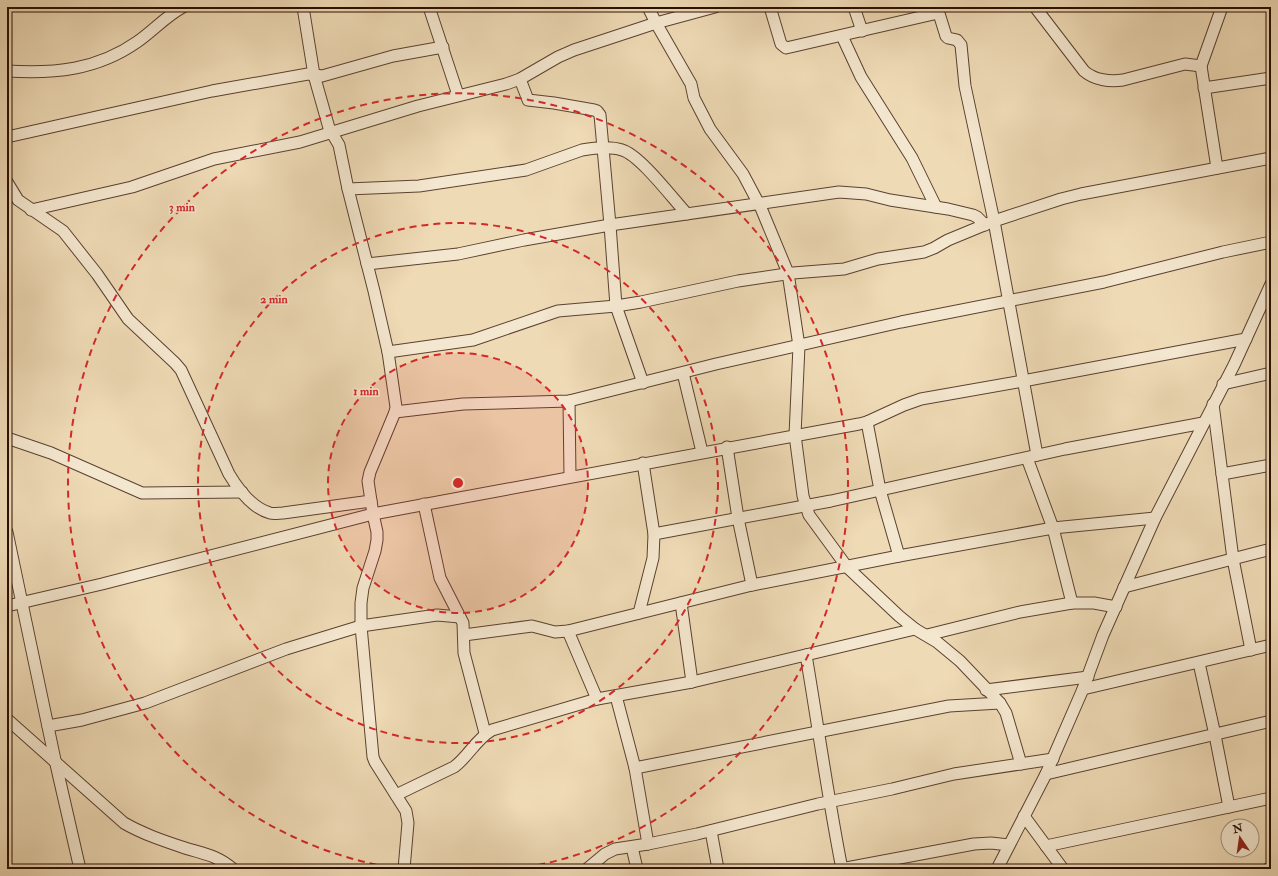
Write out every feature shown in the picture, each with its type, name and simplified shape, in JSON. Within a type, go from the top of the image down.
[{"type":"street","points":[[7,71],[26,72],[69,70],[91,65],[117,55],[138,41],[163,20],[184,7]]},
{"type":"street","points":[[303,7],[314,75],[322,108],[329,128],[339,145],[348,189],[388,352],[395,412],[369,476],[371,501],[377,532],[376,546],[363,588],[361,603],[361,626],[373,757],[406,811],[408,818],[404,869]]},
{"type":"street","points":[[429,7],[458,95]]},
{"type":"street","points":[[648,7],[691,84],[694,98],[710,129],[737,164],[759,204],[788,273],[799,346],[795,435],[805,506],[812,519],[847,567],[888,607],[915,629],[927,635],[960,661],[1000,703],[1006,713],[1022,764]]},
{"type":"street","points":[[770,7],[782,44],[786,48],[862,32],[938,10],[946,36],[957,40],[961,45],[966,86],[990,223],[1009,300],[1023,381],[1032,456],[1053,528],[1072,603]]},
{"type":"street","points":[[854,7],[862,32]]},
{"type":"street","points":[[1035,7],[1064,47],[1084,71],[1094,78],[1118,81],[1185,64],[1201,66]]},
{"type":"street","points":[[1217,168],[1201,66],[1222,7]]},
{"type":"street","points":[[31,210],[132,187],[214,159],[300,142],[418,106],[520,79],[566,53],[656,23],[710,8]]},
{"type":"street","points":[[842,36],[861,77],[912,158],[936,207]]},
{"type":"street","points":[[7,137],[212,91],[308,74],[322,76],[399,55],[443,47]]},
{"type":"street","points":[[1204,88],[1271,78]]},
{"type":"street","points":[[520,79],[528,100],[554,102],[597,111],[601,121],[616,306],[643,383]]},
{"type":"street","points":[[348,189],[419,186],[453,182],[526,170],[582,150],[603,148],[621,149],[638,160],[687,214]]},
{"type":"street","points":[[388,352],[473,340],[558,311],[652,301],[738,281],[788,273],[844,268],[878,259],[924,252],[948,240],[990,223],[1061,199],[1271,158]]},
{"type":"street","points":[[7,182],[18,200],[63,231],[98,274],[124,314],[181,370],[229,474],[242,492],[259,508],[271,513],[283,513],[371,501]]},
{"type":"street","points":[[367,264],[458,254],[610,225],[845,192],[862,193],[890,200],[936,207],[973,215],[990,223]]},
{"type":"street","points":[[395,412],[463,404],[568,401],[901,322],[1130,276],[1223,252],[1271,242]]},
{"type":"street","points":[[997,869],[1053,759],[1124,587],[1155,518],[1268,297],[1271,284]]},
{"type":"street","points":[[7,606],[102,584],[373,514],[570,476],[867,422],[921,399],[1246,339]]},
{"type":"street","points":[[684,373],[702,452]]},
{"type":"street","points":[[1223,384],[1271,373]]},
{"type":"street","points":[[568,401],[570,476]]},
{"type":"street","points":[[1213,404],[1233,559],[1251,650]]},
{"type":"street","points":[[867,422],[880,490],[900,556]]},
{"type":"street","points":[[654,534],[805,506],[1032,456],[1203,423]]},
{"type":"street","points":[[7,438],[50,453],[142,493],[242,492]]},
{"type":"street","points":[[727,447],[738,518],[752,585]]},
{"type":"street","points":[[639,613],[653,558],[654,534],[643,463]]},
{"type":"street","points":[[1222,474],[1271,465]]},
{"type":"street","points":[[424,504],[440,578],[463,623],[464,653],[486,733]]},
{"type":"street","points":[[464,635],[532,626],[555,632],[568,631],[752,585],[900,556],[1053,528],[1155,518]]},
{"type":"street","points":[[7,532],[23,602],[55,760],[80,869]]},
{"type":"street","points":[[1124,587],[1271,549]]},
{"type":"street","points":[[681,603],[692,682]]},
{"type":"street","points":[[927,635],[1020,612],[1072,603],[1094,603],[1116,607]]},
{"type":"street","points":[[48,726],[82,720],[145,703],[286,649],[361,626],[437,615],[460,617]]},
{"type":"street","points":[[396,795],[454,768],[486,733],[492,730],[597,699],[692,682],[915,629]]},
{"type":"street","points":[[568,631],[597,699]]},
{"type":"street","points":[[1083,689],[1271,645]]},
{"type":"street","points":[[806,655],[841,869],[974,844],[991,843],[1009,845]]},
{"type":"street","points":[[1199,663],[1229,807]]},
{"type":"street","points":[[986,690],[1088,676]]},
{"type":"street","points":[[616,696],[635,768],[648,844]]},
{"type":"street","points":[[635,768],[819,733],[949,706],[1000,703]]},
{"type":"street","points":[[7,719],[55,760],[124,823],[136,830],[186,848],[215,856],[233,869]]},
{"type":"street","points":[[1046,774],[1271,721]]},
{"type":"street","points":[[587,869],[610,851],[711,830],[954,774],[1053,759]]},
{"type":"street","points":[[1046,846],[1271,798]]},
{"type":"street","points":[[1024,816],[1063,869]]},
{"type":"street","points":[[711,830],[718,869]]},
{"type":"street","points":[[632,847],[636,869]]}]
